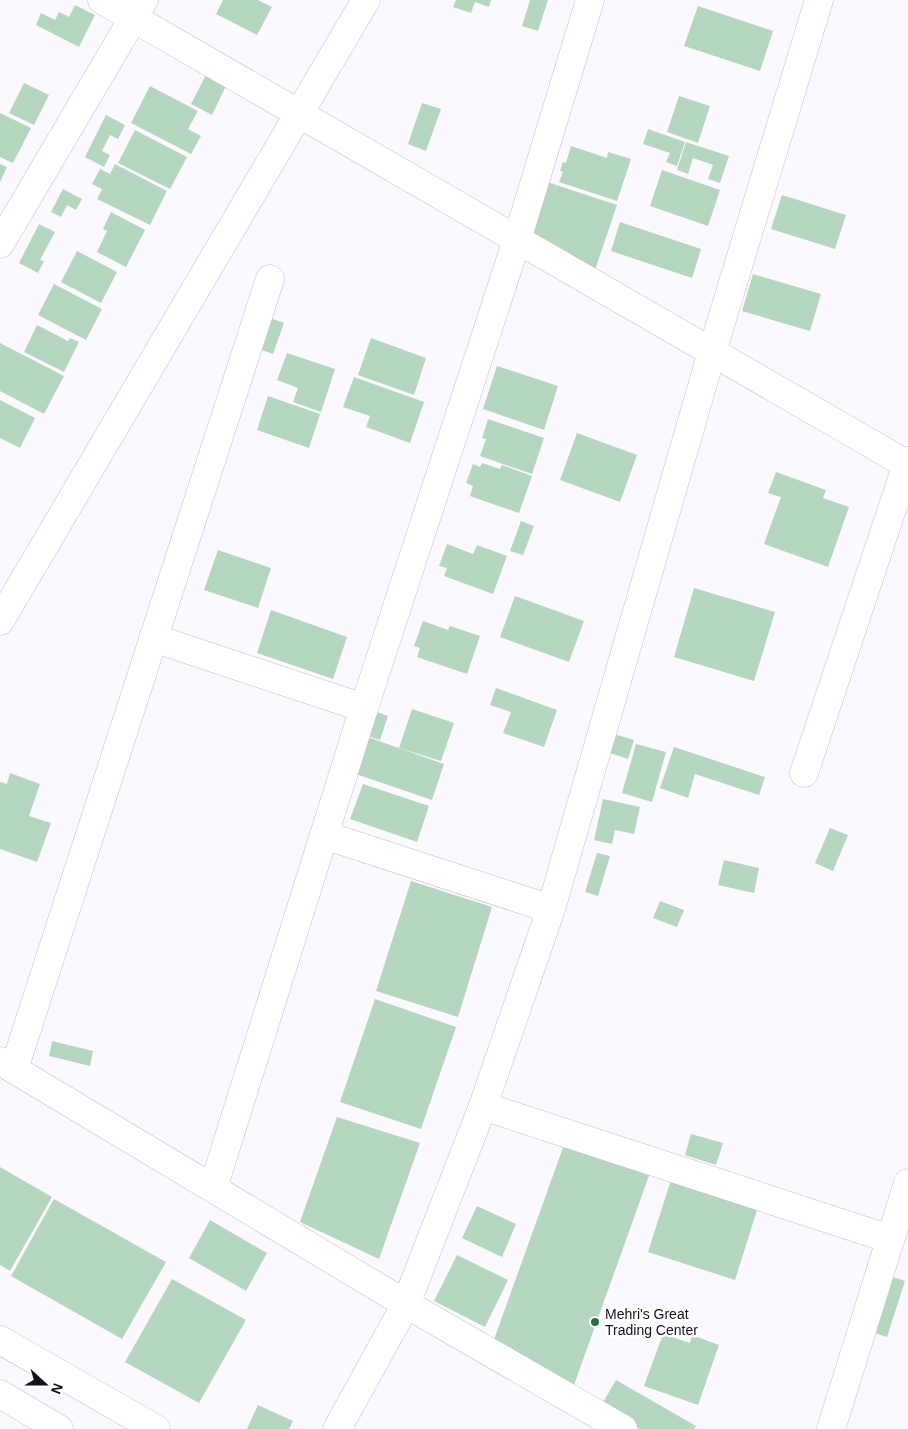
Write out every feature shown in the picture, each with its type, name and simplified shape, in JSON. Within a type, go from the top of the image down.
[{"type":"main road","points":[[102,0],[139,9],[298,114],[908,464],[804,773]]},
{"type":"main road","points":[[0,621],[366,0]]},
{"type":"main road","points":[[213,1188],[364,708],[517,240],[590,0]]},
{"type":"main road","points":[[337,1429],[406,1304],[483,1106],[551,909],[712,352],[819,0]]},
{"type":"main road","points":[[0,244],[139,9]]},
{"type":"main road","points":[[270,279],[153,638],[7,1065],[406,1304],[623,1429]]},
{"type":"main road","points":[[153,638],[364,708]]},
{"type":"main road","points":[[324,835],[551,909]]},
{"type":"main road","points":[[483,1106],[890,1239]]},
{"type":"main road","points":[[831,1429],[908,1183]]},
{"type":"main road","points":[[0,1340],[156,1429]]},
{"type":"main road","points":[[0,1394],[59,1429]]},
{"type":"building","points":[[223,0],[258,0],[272,7],[257,35],[216,14]]},
{"type":"building","points":[[456,0],[491,0],[489,7],[475,2],[471,13],[453,7]]},
{"type":"building","points":[[530,0],[548,0],[538,31],[522,26]]},
{"type":"building","points":[[75,5],[95,15],[79,47],[36,25],[41,13],[55,20],[59,12],[69,17]]},
{"type":"building","points":[[698,6],[773,31],[760,71],[684,46]]},
{"type":"building","points":[[206,75],[226,86],[212,115],[191,104]]},
{"type":"building","points":[[24,83],[49,95],[34,125],[9,113]]},
{"type":"building","points":[[150,86],[198,111],[188,129],[201,136],[191,154],[131,123]]},
{"type":"building","points":[[679,96],[710,106],[698,143],[667,132]]},
{"type":"building","points":[[422,103],[441,109],[426,151],[408,144]]},
{"type":"building","points":[[0,113],[31,128],[13,163],[0,157]]},
{"type":"building","points":[[106,115],[125,125],[118,139],[110,135],[102,151],[110,155],[104,167],[85,157]]},
{"type":"building","points":[[648,129],[685,142],[677,166],[666,162],[670,153],[643,144]]},
{"type":"building","points":[[135,130],[187,157],[170,189],[118,163]]},
{"type":"building","points":[[686,142],[729,156],[720,183],[708,179],[713,165],[693,158],[688,174],[677,170]]},
{"type":"building","points":[[571,146],[607,158],[608,152],[631,159],[617,201],[559,182],[563,172],[560,171],[563,162],[566,163]]},
{"type":"building","points":[[0,164],[7,167],[0,182]]},
{"type":"building","points":[[115,164],[167,191],[150,225],[97,199],[102,189],[92,184],[100,169],[110,174]]},
{"type":"building","points":[[662,170],[720,190],[708,226],[650,206]]},
{"type":"building","points":[[541,180],[617,205],[592,279],[542,250],[529,225]]},
{"type":"building","points":[[63,189],[82,199],[76,210],[67,205],[61,217],[51,212]]},
{"type":"building","points":[[782,195],[846,215],[835,249],[771,229]]},
{"type":"building","points":[[111,212],[145,230],[126,267],[97,252],[107,231],[103,229]]},
{"type":"building","points":[[620,222],[701,249],[692,278],[611,251]]},
{"type":"building","points":[[39,224],[55,232],[40,260],[44,261],[38,273],[19,263]]},
{"type":"building","points":[[77,251],[117,272],[101,303],[61,282]]},
{"type":"building","points":[[753,274],[821,294],[810,331],[742,311]]},
{"type":"building","points":[[54,284],[102,309],[86,340],[38,315]]},
{"type":"building","points":[[264,316],[284,323],[273,354],[253,347]]},
{"type":"building","points":[[37,325],[68,341],[70,338],[79,342],[64,372],[24,352]]},
{"type":"building","points":[[371,338],[426,358],[414,395],[358,375]]},
{"type":"building","points":[[0,343],[64,376],[44,414],[0,391]]},
{"type":"building","points":[[287,353],[335,369],[321,412],[293,402],[298,388],[277,380]]},
{"type":"building","points":[[497,366],[558,386],[544,430],[483,409]]},
{"type":"building","points":[[354,377],[424,402],[410,443],[366,427],[370,416],[343,407]]},
{"type":"building","points":[[268,396],[320,414],[309,448],[257,430]]},
{"type":"building","points":[[0,400],[35,418],[20,448],[0,438]]},
{"type":"building","points":[[488,419],[544,438],[532,474],[480,456],[486,439],[482,438]]},
{"type":"building","points":[[577,433],[637,455],[620,502],[560,480]]},
{"type":"building","points":[[482,463],[500,469],[502,465],[532,476],[519,513],[470,496],[473,486],[466,483],[473,464],[480,467]]},
{"type":"building","points":[[776,472],[826,490],[823,498],[849,507],[828,567],[764,544],[781,497],[768,493]]},
{"type":"building","points":[[521,521],[534,526],[523,555],[510,551]]},
{"type":"building","points":[[447,544],[473,554],[477,545],[507,556],[493,594],[444,576],[447,568],[439,566]]},
{"type":"building","points":[[218,550],[271,568],[258,608],[204,590]]},
{"type":"building","points":[[694,588],[775,612],[754,681],[674,657]]},
{"type":"building","points":[[515,596],[584,621],[569,662],[500,637]]},
{"type":"building","points":[[271,610],[347,637],[333,679],[257,653]]},
{"type":"building","points":[[423,621],[448,630],[450,626],[480,636],[467,674],[417,657],[420,648],[414,646]]},
{"type":"building","points":[[496,688],[557,710],[544,747],[503,733],[511,712],[490,705]]},
{"type":"building","points":[[412,709],[454,723],[441,761],[399,748]]},
{"type":"building","points":[[371,710],[388,716],[380,740],[362,734]]},
{"type":"building","points":[[614,734],[634,740],[628,759],[607,752]]},
{"type":"building","points":[[362,735],[444,764],[432,800],[350,772]]},
{"type":"building","points":[[636,744],[666,752],[652,802],[622,793]]},
{"type":"building","points":[[674,747],[765,777],[759,795],[695,774],[688,798],[660,788]]},
{"type":"building","points":[[10,773],[40,784],[29,816],[51,823],[37,862],[0,849],[0,782],[7,784]]},
{"type":"building","points":[[363,784],[429,806],[417,842],[350,819]]},
{"type":"building","points":[[603,799],[640,807],[634,834],[615,830],[612,844],[594,840]]},
{"type":"building","points":[[830,828],[848,835],[833,871],[815,863]]},
{"type":"building","points":[[597,853],[610,856],[598,896],[585,892]]},
{"type":"building","points":[[724,860],[759,868],[754,893],[718,885]]},
{"type":"building","points":[[411,881],[492,907],[458,1017],[376,991]]},
{"type":"building","points":[[660,901],[684,910],[677,927],[653,918]]},
{"type":"building","points":[[375,999],[456,1027],[421,1129],[340,1102]]},
{"type":"building","points":[[52,1041],[93,1051],[90,1066],[49,1056]]},
{"type":"building","points":[[337,1117],[420,1143],[379,1259],[300,1222]]},
{"type":"building","points":[[691,1134],[723,1143],[716,1165],[685,1155]]},
{"type":"building","points":[[565,1142],[650,1173],[574,1385],[492,1345]]},
{"type":"building","points":[[0,1167],[52,1197],[10,1271],[0,1265]]},
{"type":"building","points":[[671,1180],[758,1207],[735,1280],[648,1252]]},
{"type":"building","points":[[54,1199],[166,1262],[122,1339],[11,1276]]},
{"type":"building","points":[[477,1206],[516,1224],[502,1257],[462,1238]]},
{"type":"building","points":[[210,1220],[267,1253],[246,1291],[189,1258]]},
{"type":"building","points":[[457,1255],[508,1280],[485,1327],[434,1301]]},
{"type":"building","points":[[884,1274],[905,1281],[887,1337],[865,1330]]},
{"type":"building","points":[[172,1279],[246,1320],[199,1403],[125,1362]]},
{"type":"building","points":[[663,1334],[690,1343],[692,1335],[719,1345],[698,1405],[644,1386]]},
{"type":"building","points":[[616,1380],[696,1426],[694,1429],[640,1429],[601,1406]]},
{"type":"building","points":[[258,1405],[293,1421],[289,1429],[247,1429]]},
{"type":"place","name":"Mehri's Great Trading Center","points":[[595,1322]]}]
